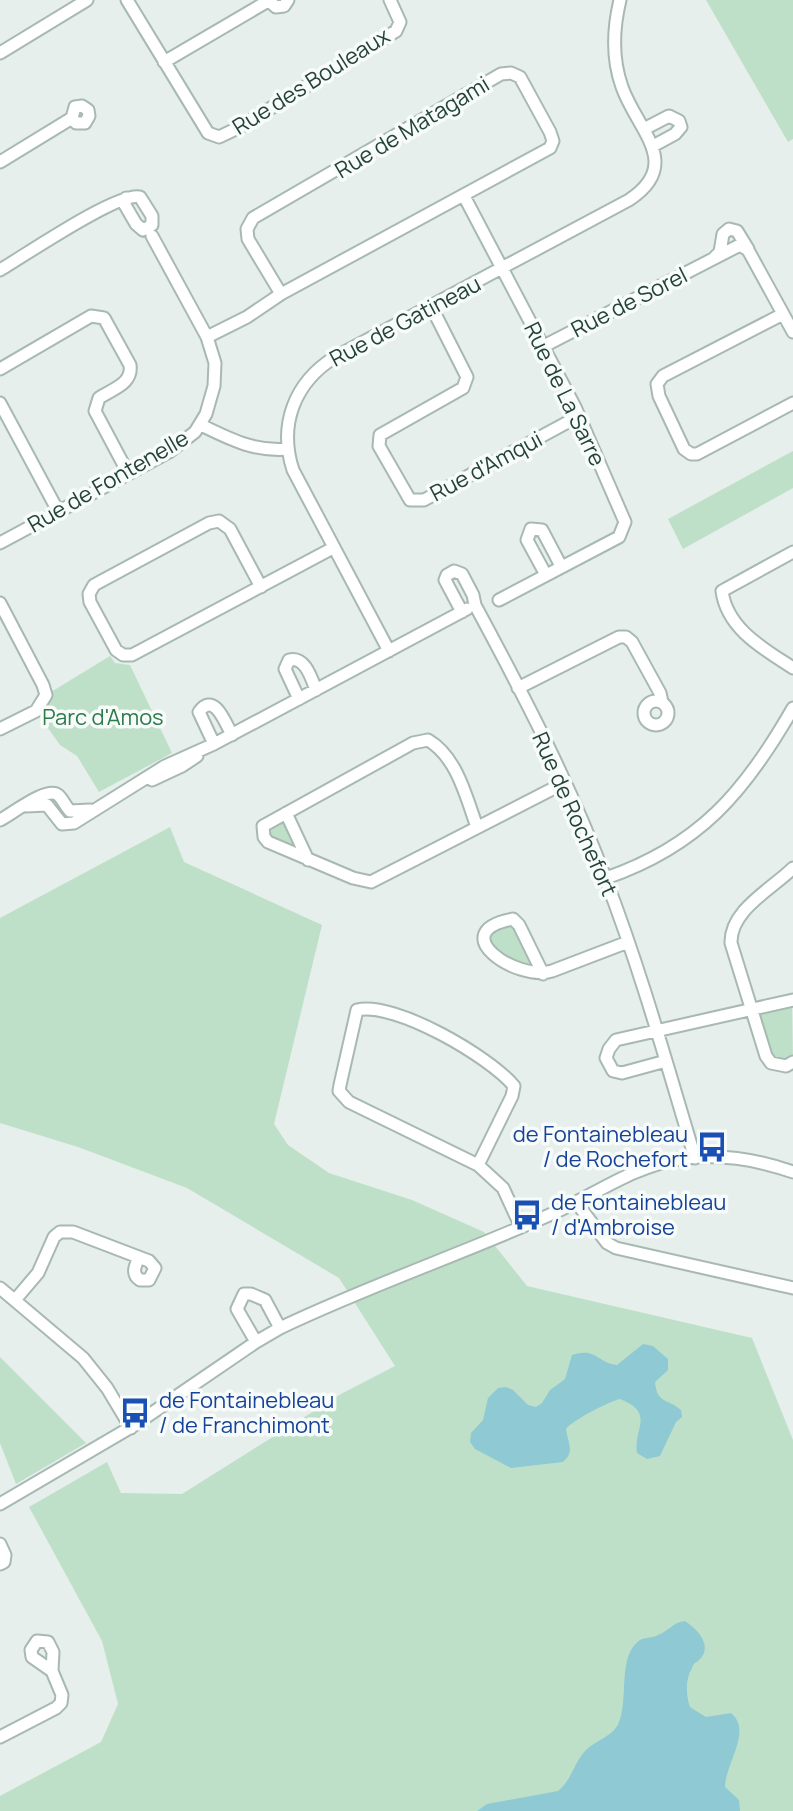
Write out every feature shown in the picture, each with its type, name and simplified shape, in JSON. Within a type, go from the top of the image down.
[{"type":"street","points":[[0,53],[87,0]]},
{"type":"street","name":"Rue des Bouleaux","points":[[127,0],[208,133],[219,137],[396,31],[400,22],[390,0]]},
{"type":"street","points":[[164,62],[268,0],[276,7],[284,6],[288,0]]},
{"type":"street","points":[[620,0],[615,30],[617,67],[624,92],[653,146],[678,132],[681,126],[679,121],[669,116],[644,129]]},
{"type":"street","name":"Rue de Matagami","points":[[207,337],[550,148],[553,141],[550,132],[516,74],[501,74],[253,218],[247,229],[248,239],[281,294]]},
{"type":"street","points":[[0,162],[72,118]]},
{"type":"street","name":"Rue de Gatineau","points":[[389,651],[298,480],[288,449],[292,406],[310,377],[335,357],[642,191],[655,171],[653,146]]},
{"type":"street","name":"Rue de La Sarre","points":[[464,196],[579,416],[625,522],[619,537],[499,600]]},
{"type":"street","points":[[0,270],[109,204],[126,198]]},
{"type":"street","name":"Rue de Sorel","points":[[714,258],[720,252],[723,234],[729,229],[737,231],[748,250]]},
{"type":"street","name":"Rue de Fontenelle","points":[[0,543],[181,444],[201,425],[210,404],[215,377],[213,350],[152,236]]},
{"type":"street","name":"Rue de Sorel","points":[[544,346],[736,245],[744,245],[748,250]]},
{"type":"street","points":[[748,250],[793,332]]},
{"type":"street","name":"Rue d'Amqui","points":[[431,306],[467,377],[463,388],[380,435],[379,446],[408,499],[416,502],[424,500],[579,416]]},
{"type":"street","points":[[783,314],[663,376],[657,384],[659,396],[684,449],[691,454],[697,454],[793,403]]},
{"type":"street","points":[[0,369],[87,318],[95,315],[104,318],[131,372],[126,382],[99,398],[95,411],[128,473]]},
{"type":"street","points":[[0,403],[58,511]]},
{"type":"street","points":[[201,425],[242,445],[288,449]]},
{"type":"street","points":[[261,587],[230,529],[219,521],[209,523],[94,585],[89,594],[90,602],[116,650],[123,655],[132,655],[261,587],[333,548]]},
{"type":"street","points":[[546,575],[527,540],[531,529],[542,530],[561,566]]},
{"type":"street","points":[[793,552],[722,591],[727,611],[749,638],[793,668]]},
{"type":"street","name":"Rue de Rochefort","points":[[462,612],[445,578],[450,572],[462,574],[473,595],[475,605],[564,783],[606,878],[657,1029],[695,1158]]},
{"type":"street","points":[[0,603],[46,695],[36,711],[0,729]]},
{"type":"street","points":[[0,820],[26,806],[47,805],[60,822],[67,825],[80,820],[136,786],[182,766],[214,744],[475,605]]},
{"type":"street","points":[[518,688],[619,637],[626,637],[639,654],[662,702]]},
{"type":"street","points":[[299,699],[285,669],[289,660],[295,658],[301,661],[316,690]]},
{"type":"street","points":[[214,744],[199,717],[203,706],[210,704],[216,707],[232,735]]},
{"type":"street","points":[[606,878],[673,848],[710,819],[757,768],[793,708]]},
{"type":"street","points":[[477,827],[462,785],[442,748],[428,740],[413,743],[263,826],[268,842],[353,878],[371,882],[564,783]]},
{"type":"street","points":[[286,813],[308,860]]},
{"type":"street","points":[[793,868],[738,918],[730,933],[766,1056],[771,1063],[786,1066],[793,1062]]},
{"type":"street","points":[[543,974],[513,919],[500,921],[486,929],[482,936],[483,944],[490,952],[520,970],[543,974],[628,942]]},
{"type":"street","points":[[666,1061],[622,1073],[613,1071],[606,1058],[616,1040],[657,1029],[793,1004]]},
{"type":"street","points":[[478,1165],[514,1086],[458,1043],[430,1028],[380,1010],[357,1010],[340,1085],[342,1096],[478,1165],[503,1188],[521,1227]]},
{"type":"street","points":[[0,1504],[131,1428],[280,1328],[521,1227],[625,1175],[695,1158],[747,1159],[793,1172]]},
{"type":"street","points":[[576,1202],[607,1243],[616,1248],[793,1288]]},
{"type":"street","points":[[15,1300],[38,1273],[54,1237],[60,1232],[73,1232],[139,1257]]},
{"type":"street","points":[[0,1288],[90,1364],[131,1428]]},
{"type":"street","points":[[256,1342],[237,1309],[244,1294],[265,1300],[280,1328]]},
{"type":"street","points":[[0,1544],[5,1559],[0,1564]]},
{"type":"street","points":[[0,1737],[61,1703],[61,1692],[52,1671]]},
{"type":"green space","points":[[706,0],[793,0],[793,139],[788,142]]},
{"type":"green space","points":[[793,451],[793,488],[683,549],[668,519]]},
{"type":"green space","name":"Parc d'Amos","points":[[110,656],[115,663],[130,665],[172,753],[99,792],[77,756],[60,745],[36,711],[46,695]]},
{"type":"green space","points":[[286,813],[308,860],[268,842],[263,826]]},
{"type":"green space","points":[[170,827],[184,862],[322,925],[274,1124],[288,1145],[329,1173],[412,1200],[484,1232],[527,1286],[752,1338],[793,1440],[793,1811],[0,1811],[0,1796],[101,1742],[118,1704],[102,1641],[29,1507],[107,1462],[121,1493],[182,1494],[341,1394],[395,1366],[339,1278],[187,1188],[78,1147],[0,1123],[0,918]]},
{"type":"green space","points":[[513,919],[543,974],[489,952],[486,929]]},
{"type":"green space","points":[[792,1000],[793,1062],[771,1063],[754,1011]]},
{"type":"green space","points":[[0,1357],[86,1443],[16,1484],[0,1443]]},
{"type":"water","points":[[643,1344],[653,1346],[668,1359],[668,1370],[655,1382],[656,1389],[660,1397],[681,1410],[682,1417],[676,1422],[660,1456],[647,1459],[637,1453],[640,1416],[631,1404],[620,1399],[591,1412],[566,1429],[570,1451],[563,1462],[511,1468],[475,1449],[470,1442],[471,1433],[483,1420],[488,1398],[498,1388],[513,1390],[528,1405],[536,1407],[550,1390],[565,1379],[572,1355],[592,1354],[617,1365]]},
{"type":"water","points":[[685,1621],[698,1633],[705,1647],[688,1677],[690,1707],[706,1717],[731,1713],[737,1720],[739,1738],[725,1787],[739,1800],[740,1811],[477,1811],[487,1804],[558,1791],[586,1750],[617,1727],[622,1712],[628,1656],[633,1647],[640,1640],[656,1636]]},
{"type":"place","name":"de Fontainebleau / de Rochefort","points":[[712,1147]]},
{"type":"place","name":"de Fontainebleau / d'Ambroise","points":[[527,1215]]},
{"type":"place","name":"de Fontainebleau / de Franchimont","points":[[135,1413]]}]
